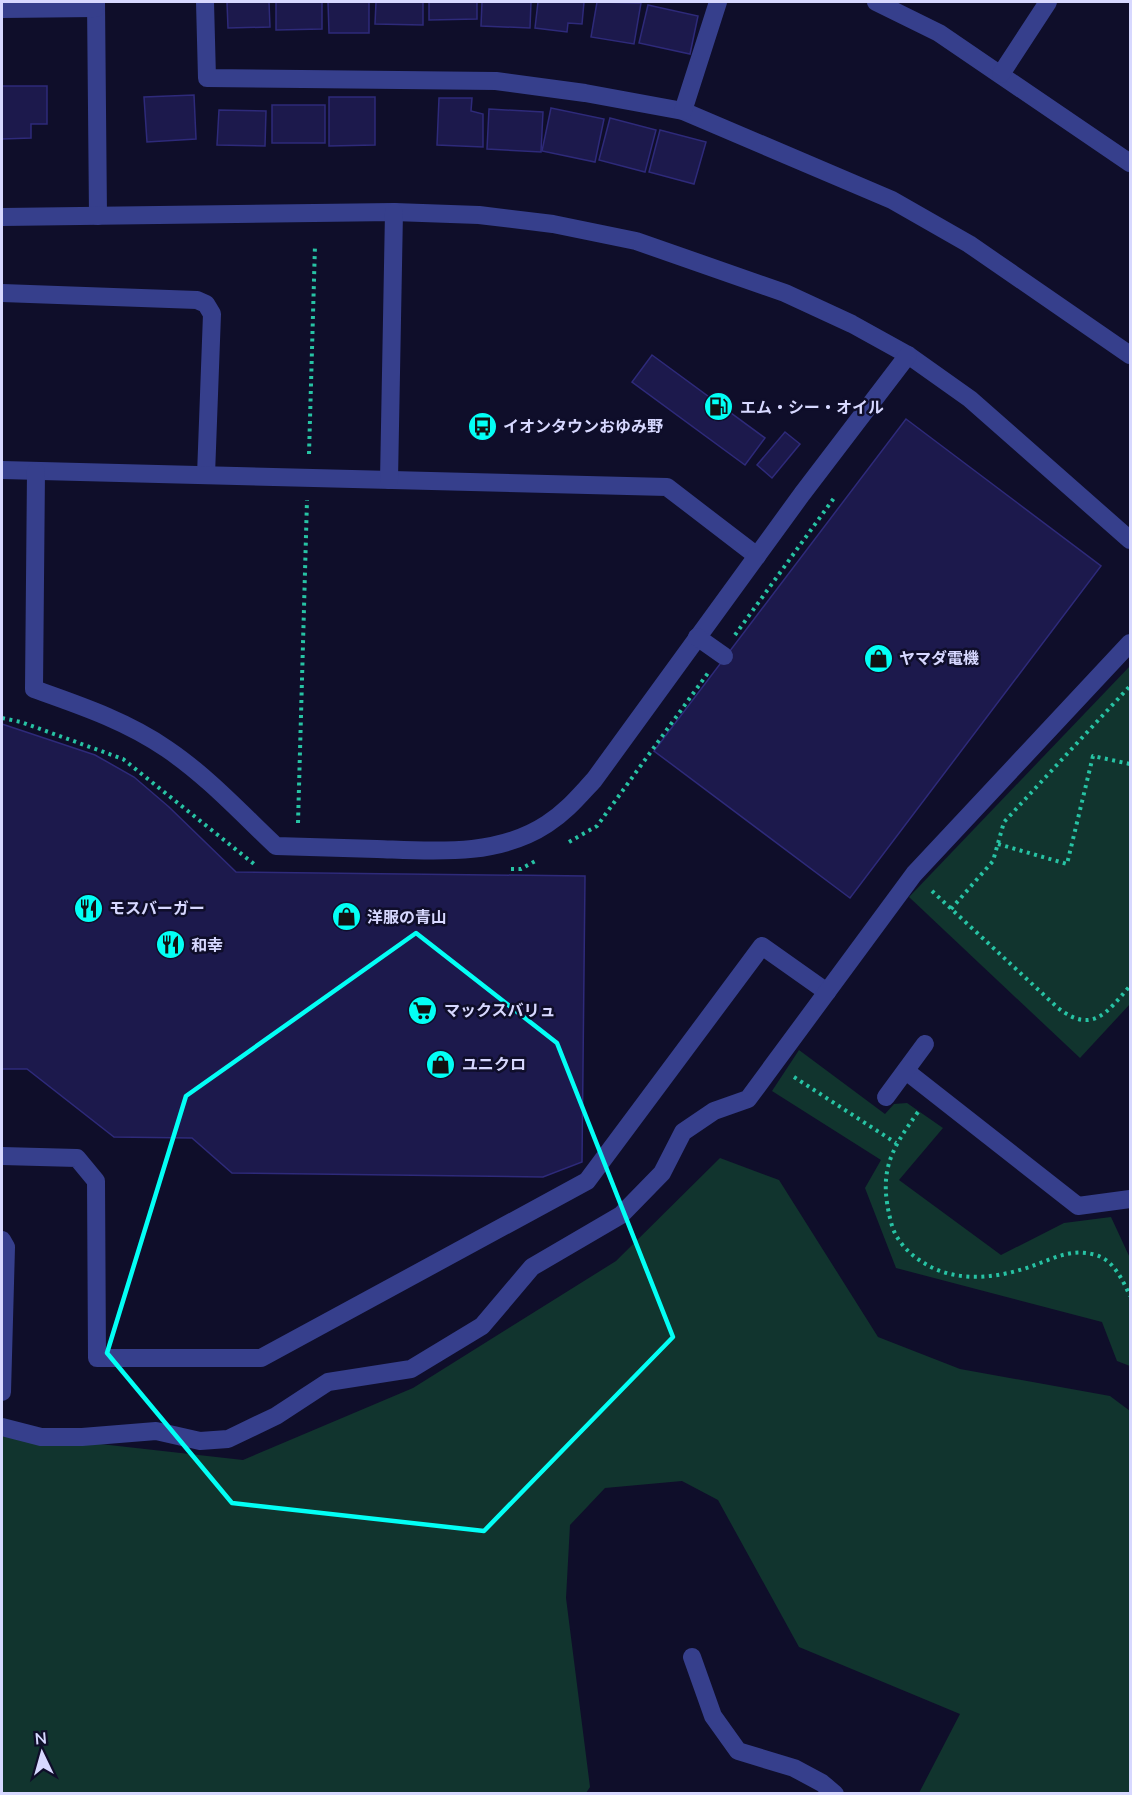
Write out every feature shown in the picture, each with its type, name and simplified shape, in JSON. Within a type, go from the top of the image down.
[{"type":"street","points":[[204,2],[207,78],[496,81],[585,93],[683,111],[892,200],[969,243],[1131,355]]},
{"type":"street","points":[[683,111],[718,2]]},
{"type":"street","points":[[876,2],[939,33],[1131,163]]},
{"type":"street","points":[[1001,74],[1048,2]]},
{"type":"street","points":[[2,9],[96,5],[98,216]]},
{"type":"street","points":[[388,480],[394,212]]},
{"type":"street","points":[[2,216],[394,212],[479,215],[553,224],[636,241],[785,293],[852,324],[908,355],[970,399],[1131,540]]},
{"type":"street","points":[[2,293],[197,300],[206,304],[212,314],[206,475]]},
{"type":"street","points":[[36,471],[34,688],[102,713],[166,748],[224,796],[276,846],[449,851],[493,846],[518,839],[547,824],[568,808],[594,780],[697,637],[908,355]]},
{"type":"street","points":[[2,470],[667,487],[757,556]]},
{"type":"street","points":[[697,637],[722,655]]},
{"type":"street","points":[[2,1427],[41,1437],[82,1437],[156,1431],[200,1441],[228,1439],[276,1416],[328,1382],[411,1370],[482,1326],[532,1267],[621,1215],[662,1173],[682,1132],[714,1111],[748,1099],[914,874],[1131,643]]},
{"type":"street","points":[[2,1156],[77,1158],[96,1181],[97,1358],[261,1358],[587,1181],[762,946],[826,992]]},
{"type":"street","points":[[886,1097],[925,1044]]},
{"type":"street","points":[[906,1071],[1078,1206],[1131,1199]]},
{"type":"street","points":[[2,1240],[6,1247],[2,1392]]},
{"type":"street","points":[[692,1657],[713,1716],[738,1751],[794,1768],[835,1794]]},
{"type":"path","points":[[297,847],[315,245]]},
{"type":"path","points":[[568,842],[597,826],[838,492]]},
{"type":"path","points":[[951,909],[993,861],[1004,822],[1131,686]]},
{"type":"path","points":[[2,718],[21,722],[123,759],[254,864],[265,864]]},
{"type":"path","points":[[998,844],[1067,864],[1093,756],[1131,765]]},
{"type":"path","points":[[509,869],[521,869],[540,858]]},
{"type":"path","points":[[914,874],[1071,1019],[1092,1020],[1104,1015],[1131,986]]},
{"type":"path","points":[[773,1065],[896,1143]]},
{"type":"path","points":[[933,1092],[896,1143],[887,1165],[888,1212],[894,1233],[917,1259],[948,1274],[984,1276],[1020,1270],[1065,1254],[1080,1252],[1095,1254],[1114,1268],[1131,1296]]},
{"type":"highlighted area","points":[[416,933],[557,1043],[673,1337],[484,1531],[232,1503],[107,1353],[186,1096]]},
{"type":"green space","points":[[1130,666],[1130,1004],[1080,1058],[909,897]]},
{"type":"green space","points":[[799,1050],[885,1114],[894,1104],[907,1103],[943,1128],[899,1180],[1001,1255],[1064,1223],[1111,1217],[1130,1258],[1130,1366],[1117,1361],[1102,1322],[896,1268],[865,1188],[881,1160],[772,1091]]},
{"type":"green space","points":[[720,1158],[779,1180],[878,1337],[960,1369],[1110,1396],[1130,1411],[1130,1793],[919,1793],[960,1714],[799,1647],[718,1500],[682,1481],[605,1488],[570,1525],[566,1598],[590,1787],[586,1793],[2,1794],[2,1433],[243,1460],[413,1388],[616,1261]]},
{"type":"building","points":[[227,2],[269,2],[270,27],[228,28]]},
{"type":"building","points":[[276,2],[322,2],[322,29],[276,30]]},
{"type":"building","points":[[328,2],[369,2],[369,33],[329,33]]},
{"type":"building","points":[[376,2],[423,2],[423,25],[375,24]]},
{"type":"building","points":[[429,2],[477,2],[477,19],[429,20]]},
{"type":"building","points":[[482,2],[531,2],[530,28],[481,26]]},
{"type":"building","points":[[538,2],[584,2],[582,24],[568,23],[567,32],[535,28]]},
{"type":"building","points":[[597,2],[641,3],[634,44],[591,37]]},
{"type":"building","points":[[648,5],[698,16],[690,54],[639,43]]},
{"type":"building","points":[[2,86],[47,86],[47,124],[31,124],[31,138],[2,139]]},
{"type":"building","points":[[194,95],[196,139],[147,142],[144,97]]},
{"type":"building","points":[[329,97],[375,97],[375,145],[329,146]]},
{"type":"building","points":[[439,98],[472,98],[471,111],[483,114],[483,147],[437,145]]},
{"type":"building","points":[[272,105],[325,105],[325,143],[272,143]]},
{"type":"building","points":[[551,108],[604,119],[595,162],[542,151]]},
{"type":"building","points":[[489,109],[543,112],[541,152],[487,149]]},
{"type":"building","points":[[219,110],[266,111],[265,146],[217,145]]},
{"type":"building","points":[[610,118],[656,130],[645,172],[599,160]]},
{"type":"building","points":[[660,130],[706,142],[694,184],[649,172]]},
{"type":"building","points":[[652,355],[765,438],[745,465],[632,382]]},
{"type":"building","name":"ヤマダ電機","points":[[906,419],[1101,566],[850,898],[654,751]]},
{"type":"building","points":[[785,432],[800,444],[772,478],[757,465]]},
{"type":"building","points":[[2,724],[95,755],[134,777],[169,807],[236,872],[585,876],[582,1162],[543,1177],[232,1173],[192,1138],[114,1137],[27,1069],[2,1069]]},
{"type":"place","name":"エム・シー・オイル","points":[[719,407]]},
{"type":"place","name":"イオンタウンおゆみ野","points":[[482,426]]},
{"type":"place","name":"ヤマダ電機","points":[[878,658]]},
{"type":"place","name":"モスバーガー","points":[[88,908]]},
{"type":"place","name":"洋服の青山","points":[[346,917]]},
{"type":"place","name":"和幸","points":[[170,945]]},
{"type":"place","name":"マックスバリュ","points":[[423,1010]]},
{"type":"place","name":"ユニクロ","points":[[441,1064]]}]
